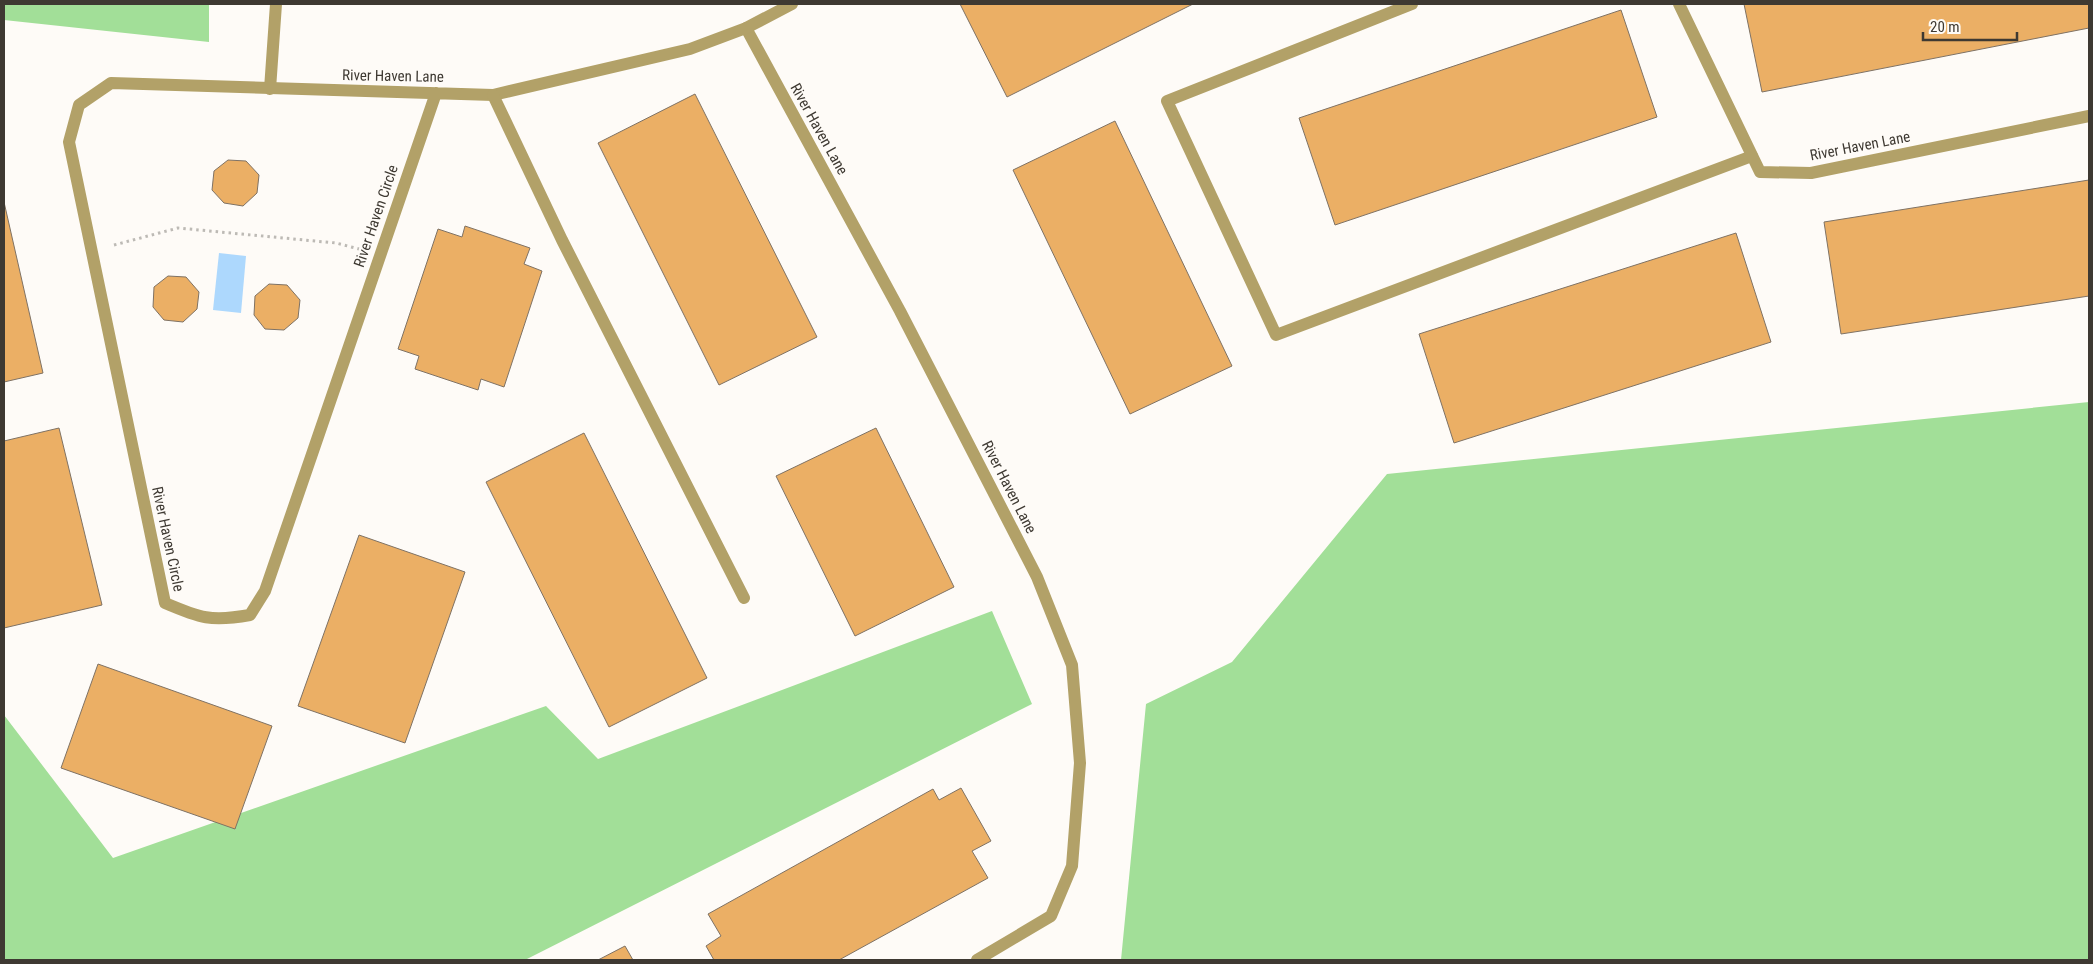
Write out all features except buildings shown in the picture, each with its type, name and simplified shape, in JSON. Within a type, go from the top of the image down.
[{"type":"street","points":[[270,89],[276,4]]},
{"type":"street","name":"River Haven Lane","points":[[270,89],[494,96],[690,48],[746,28],[792,4]]},
{"type":"street","points":[[1412,4],[1166,101],[1276,335],[1752,156]]},
{"type":"street","name":"River Haven Lane","points":[[1679,4],[1760,172],[1811,173],[2089,116]]},
{"type":"street","name":"River Haven Lane","points":[[746,28],[900,311],[1037,577],[1072,664],[1080,763],[1072,866],[1051,916],[977,960]]},
{"type":"street","name":"River Haven Circle","points":[[270,89],[112,84],[79,105],[69,142],[165,603],[198,617],[225,620],[250,615],[265,592],[436,93]]},
{"type":"street","points":[[494,96],[562,240],[744,598]]},
{"type":"path","points":[[91,251],[178,228],[336,242],[380,255]]},
{"type":"green space","points":[[4,4],[209,4],[209,42],[4,20]]},
{"type":"green space","points":[[2089,402],[2089,960],[1121,960],[1146,704],[1232,662],[1387,474]]},
{"type":"green space","points":[[992,611],[1032,704],[525,960],[4,960],[4,715],[113,858],[546,706],[598,759]]},
{"type":"water","points":[[219,253],[246,256],[241,313],[213,310]]}]
